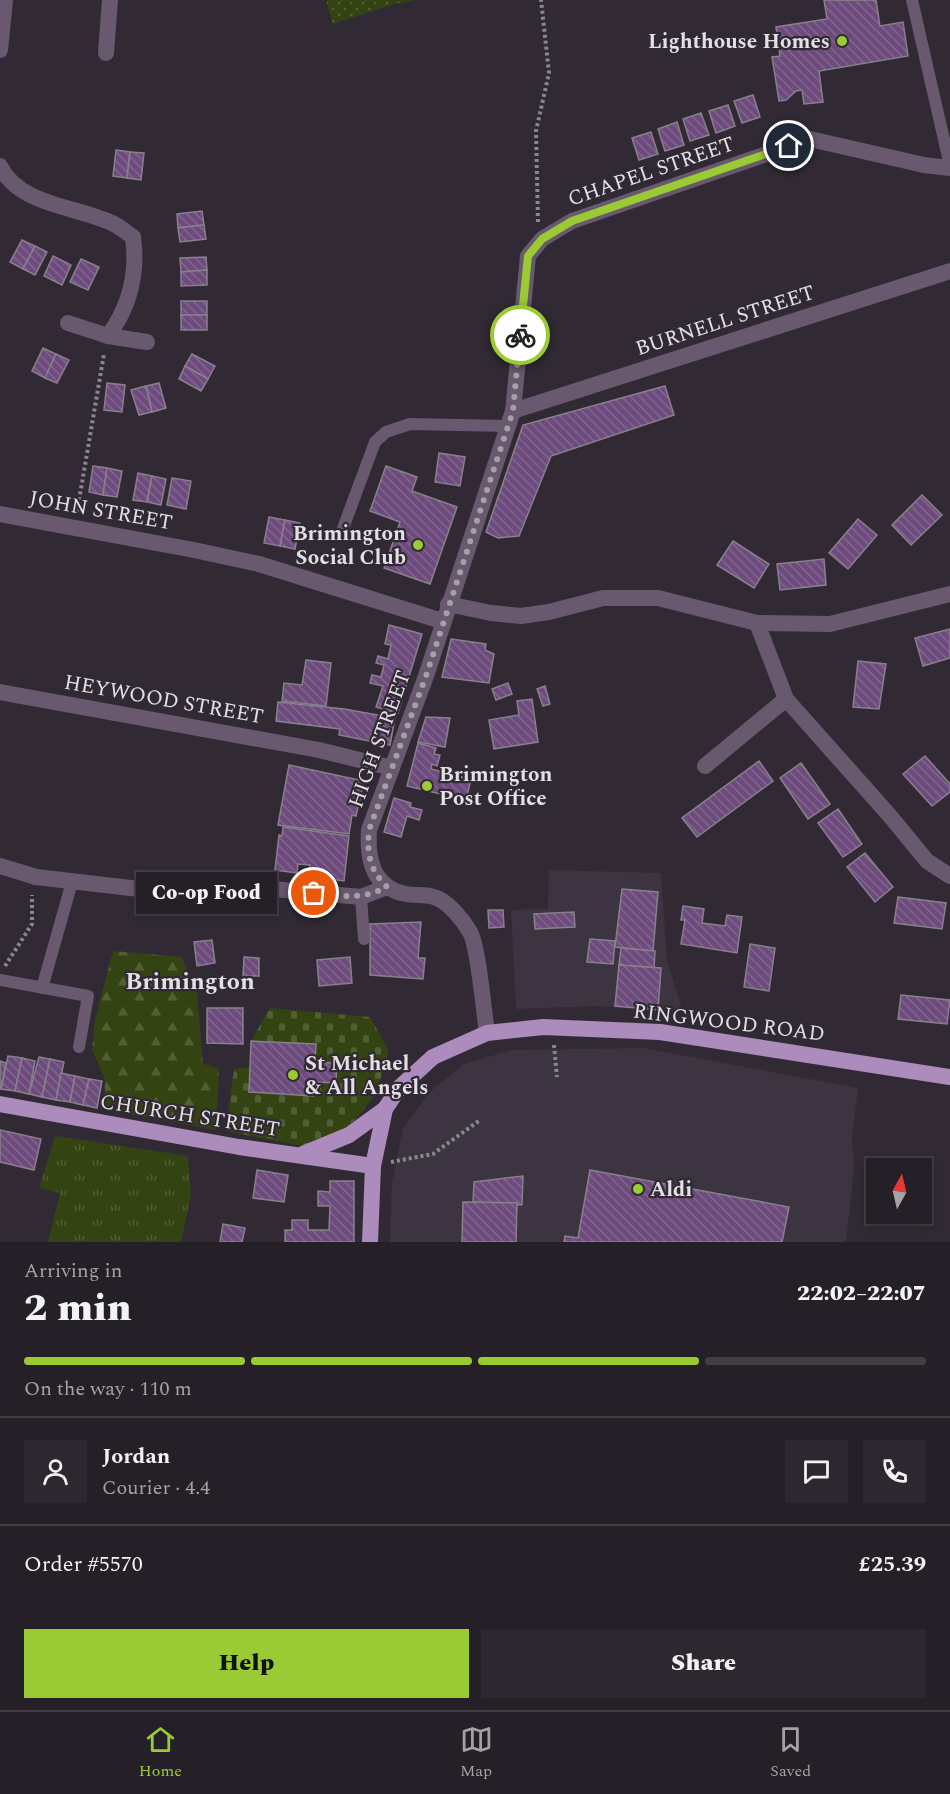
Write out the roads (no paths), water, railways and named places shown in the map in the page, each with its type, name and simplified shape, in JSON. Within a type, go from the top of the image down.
[{"type":"highway","name":"RINGWOOD ROAD","points":[[300,1155],[349,1135],[385,1109],[399,1088],[433,1057],[487,1033],[543,1028],[660,1032],[950,1077]]},
{"type":"highway","name":"CHURCH STREET","points":[[0,1104],[228,1145],[373,1166]]},
{"type":"highway","name":"RINGWOOD ROAD","points":[[370,1242],[373,1166],[385,1109]]},
{"type":"street","points":[[0,50],[5,0]]},
{"type":"street","points":[[106,53],[110,0]]},
{"type":"street","name":"CHAPEL STREET","points":[[510,419],[528,256],[542,239],[572,221],[810,139],[924,165],[950,167]]},
{"type":"street","points":[[0,166],[6,178],[33,196],[114,224],[133,237],[136,261],[124,315],[108,336]]},
{"type":"street","name":"BURNELL STREET","points":[[510,419],[950,271]]},
{"type":"street","points":[[68,323],[108,336],[147,342]]},
{"type":"street","name":"HIGH STREET","points":[[387,887],[370,867],[369,830],[426,676],[442,621],[510,419]]},
{"type":"street","name":"JOHN STREET","points":[[0,514],[259,564],[442,621]]},
{"type":"street","points":[[448,604],[491,613],[521,616],[549,612],[603,598],[658,598],[758,623],[830,624],[950,594]]},
{"type":"street","points":[[758,623],[786,699],[927,861],[950,876]]},
{"type":"street","name":"HEYWOOD STREET","points":[[0,692],[319,750],[392,768]]},
{"type":"street","points":[[705,766],[786,699]]},
{"type":"street","points":[[0,866],[36,877],[148,890],[251,887],[361,897],[370,896],[387,887],[404,894],[435,897],[457,915],[472,934],[487,1033]]},
{"type":"lane","points":[[912,0],[950,167]]},
{"type":"lane","points":[[342,531],[375,441],[386,432],[410,424],[510,419]]},
{"type":"lane","points":[[42,988],[72,882]]},
{"type":"lane","points":[[361,897],[364,939]]},
{"type":"lane","points":[[1,976],[42,988],[88,996],[79,1047]]},
{"type":"place","name":"Lighthouse Homes","points":[[842,41]]},
{"type":"place","name":"Brimington Social Club","points":[[418,545]]},
{"type":"place","name":"Brimington Post Office","points":[[427,786]]},
{"type":"place","name":"Co-op Food","points":[[314,893]]},
{"type":"place","name":"St Michael & All Angels","points":[[293,1075]]},
{"type":"place","name":"Aldi","points":[[638,1189]]},
{"type":"district","name":"Brimington","points":[[190,981]]}]
